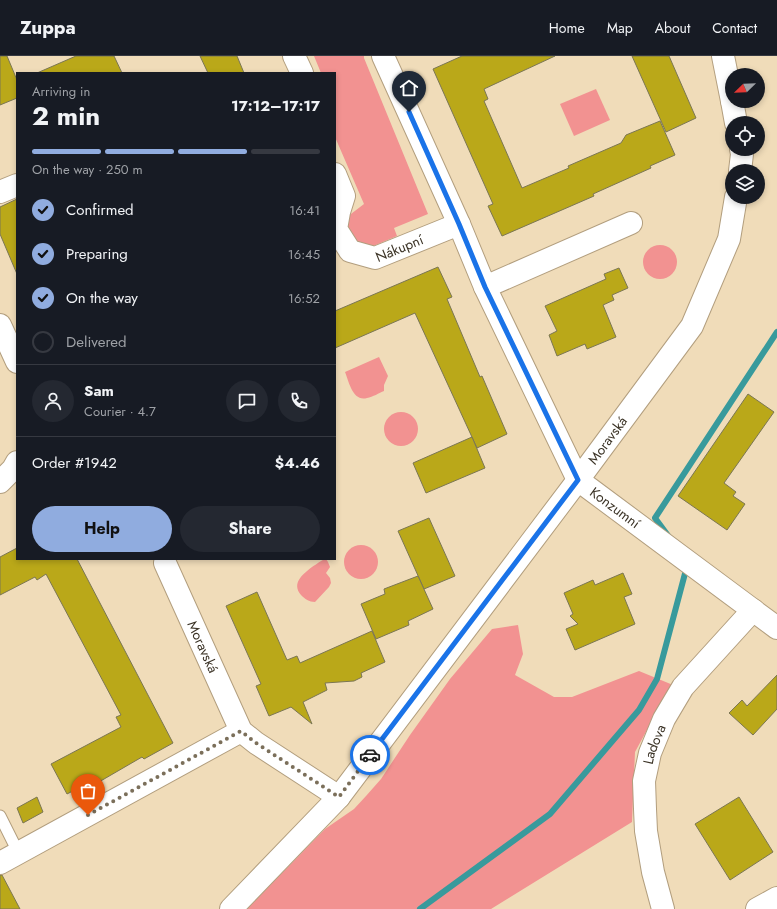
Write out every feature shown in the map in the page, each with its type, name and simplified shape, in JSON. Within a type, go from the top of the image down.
[{"type":"street","points":[[294,56],[302,72]]},
{"type":"street","name":"Konzumní","points":[[384,56],[459,224],[485,287],[578,480],[777,628]]},
{"type":"street","points":[[723,56],[725,68]]},
{"type":"street","name":"Nákupní","points":[[336,176],[344,196],[336,229],[350,251],[375,258],[459,224]]},
{"type":"street","points":[[0,192],[16,185]]},
{"type":"street","name":"Moravská","points":[[231,909],[339,797],[692,326],[729,239],[735,204]]},
{"type":"street","points":[[485,287],[631,223]]},
{"type":"street","points":[[0,325],[16,360]]},
{"type":"street","points":[[0,482],[13,469],[16,464]]},
{"type":"street","name":"Moravská","points":[[165,563],[241,731],[256,743],[339,797]]},
{"type":"street","name":"Ladova","points":[[663,909],[653,872],[646,831],[644,781],[650,753],[664,719],[683,686],[753,610]]},
{"type":"street","points":[[9,857],[241,731]]},
{"type":"street","points":[[757,909],[777,898]]},
{"type":"lane","points":[[0,816],[9,857]]},
{"type":"shaded area","points":[[314,56],[364,56],[428,214],[394,228],[397,236],[371,247],[357,245],[348,232],[347,217],[364,204],[336,139],[336,72],[321,72]]},
{"type":"shaded area","points":[[596,89],[610,120],[574,136],[560,104]]},
{"type":"shaded area","points":[[657,245],[663,245],[667,246],[674,252],[677,262],[676,269],[670,276],[663,279],[657,279],[653,278],[646,272],[643,265],[643,259],[644,255],[650,248]]},
{"type":"shaded area","points":[[379,357],[388,376],[384,385],[384,391],[374,396],[362,398],[358,397],[352,390],[345,372]]},
{"type":"shaded area","points":[[398,412],[404,412],[408,413],[415,419],[418,429],[417,436],[411,443],[404,446],[398,446],[394,445],[387,439],[384,432],[384,426],[385,422],[391,415]]},
{"type":"shaded area","points":[[361,545],[373,550],[378,562],[373,574],[361,579],[349,574],[344,562],[349,550]]},
{"type":"shaded area","points":[[327,560],[328,562],[330,567],[326,573],[330,578],[331,583],[315,602],[309,601],[298,591],[297,587],[299,579],[321,561]]},
{"type":"shaded area","points":[[518,625],[523,654],[515,675],[554,697],[572,697],[639,671],[673,685],[635,752],[632,822],[491,909],[247,909],[325,829],[354,809],[381,779],[450,679],[492,629]]},
{"type":"building","points":[[0,56],[7,56],[16,78],[16,98],[0,105]]},
{"type":"building","points":[[76,56],[114,56],[122,72],[39,72]]},
{"type":"building","points":[[200,56],[237,56],[244,72],[208,72]]},
{"type":"building","points":[[462,56],[555,56],[484,89],[488,99],[484,101],[522,188],[569,168],[568,166],[621,143],[626,135],[660,121],[675,155],[650,166],[651,168],[593,194],[594,196],[502,236],[488,206],[493,204],[433,69]]},
{"type":"building","points":[[632,56],[669,56],[696,118],[666,132]]},
{"type":"building","points":[[16,199],[16,272],[0,234],[0,207]]},
{"type":"building","points":[[438,267],[452,297],[447,299],[480,377],[482,376],[507,434],[477,448],[415,313],[336,348],[336,311]]},
{"type":"building","points":[[619,268],[628,288],[612,295],[614,300],[603,305],[616,337],[587,349],[585,344],[557,356],[549,335],[557,331],[545,306],[606,279],[604,274]]},
{"type":"building","points":[[748,394],[774,412],[724,483],[736,492],[733,496],[745,504],[727,530],[678,496]]},
{"type":"building","points":[[472,437],[485,468],[426,493],[413,463]]},
{"type":"building","points":[[429,518],[455,576],[424,589],[398,531]]},
{"type":"building","points":[[16,549],[16,560],[78,560],[173,743],[144,759],[142,757],[92,786],[90,782],[67,794],[51,764],[121,727],[116,717],[121,715],[46,574],[37,580],[35,577],[0,595],[0,557]]},
{"type":"building","points":[[623,573],[632,594],[624,597],[635,624],[575,650],[566,629],[578,624],[570,616],[573,614],[564,593],[593,580],[595,585]]},
{"type":"building","points":[[418,576],[433,609],[408,621],[409,625],[376,639],[361,604],[385,594],[384,589]]},
{"type":"building","points":[[257,592],[287,660],[297,656],[300,663],[372,631],[385,662],[361,673],[362,677],[354,681],[325,683],[327,690],[303,702],[312,724],[291,707],[269,716],[256,686],[261,684],[226,606]]},
{"type":"building","points":[[777,675],[777,709],[753,735],[729,713],[742,700],[747,706]]},
{"type":"building","points":[[37,797],[43,812],[23,823],[17,808]]},
{"type":"building","points":[[739,797],[773,852],[730,880],[695,824]]},
{"type":"building","points":[[0,875],[2,875],[20,909],[0,909]]},
{"type":"waterway","points":[[669,537],[655,518],[777,332]]},
{"type":"waterway","points":[[420,909],[550,814],[639,710],[657,679],[687,566]]},
{"type":"way so far","points":[[88,815],[241,731],[256,743],[339,797],[370,755]]},
{"type":"route","points":[[370,755],[578,480],[485,287],[459,224],[409,112]]}]
